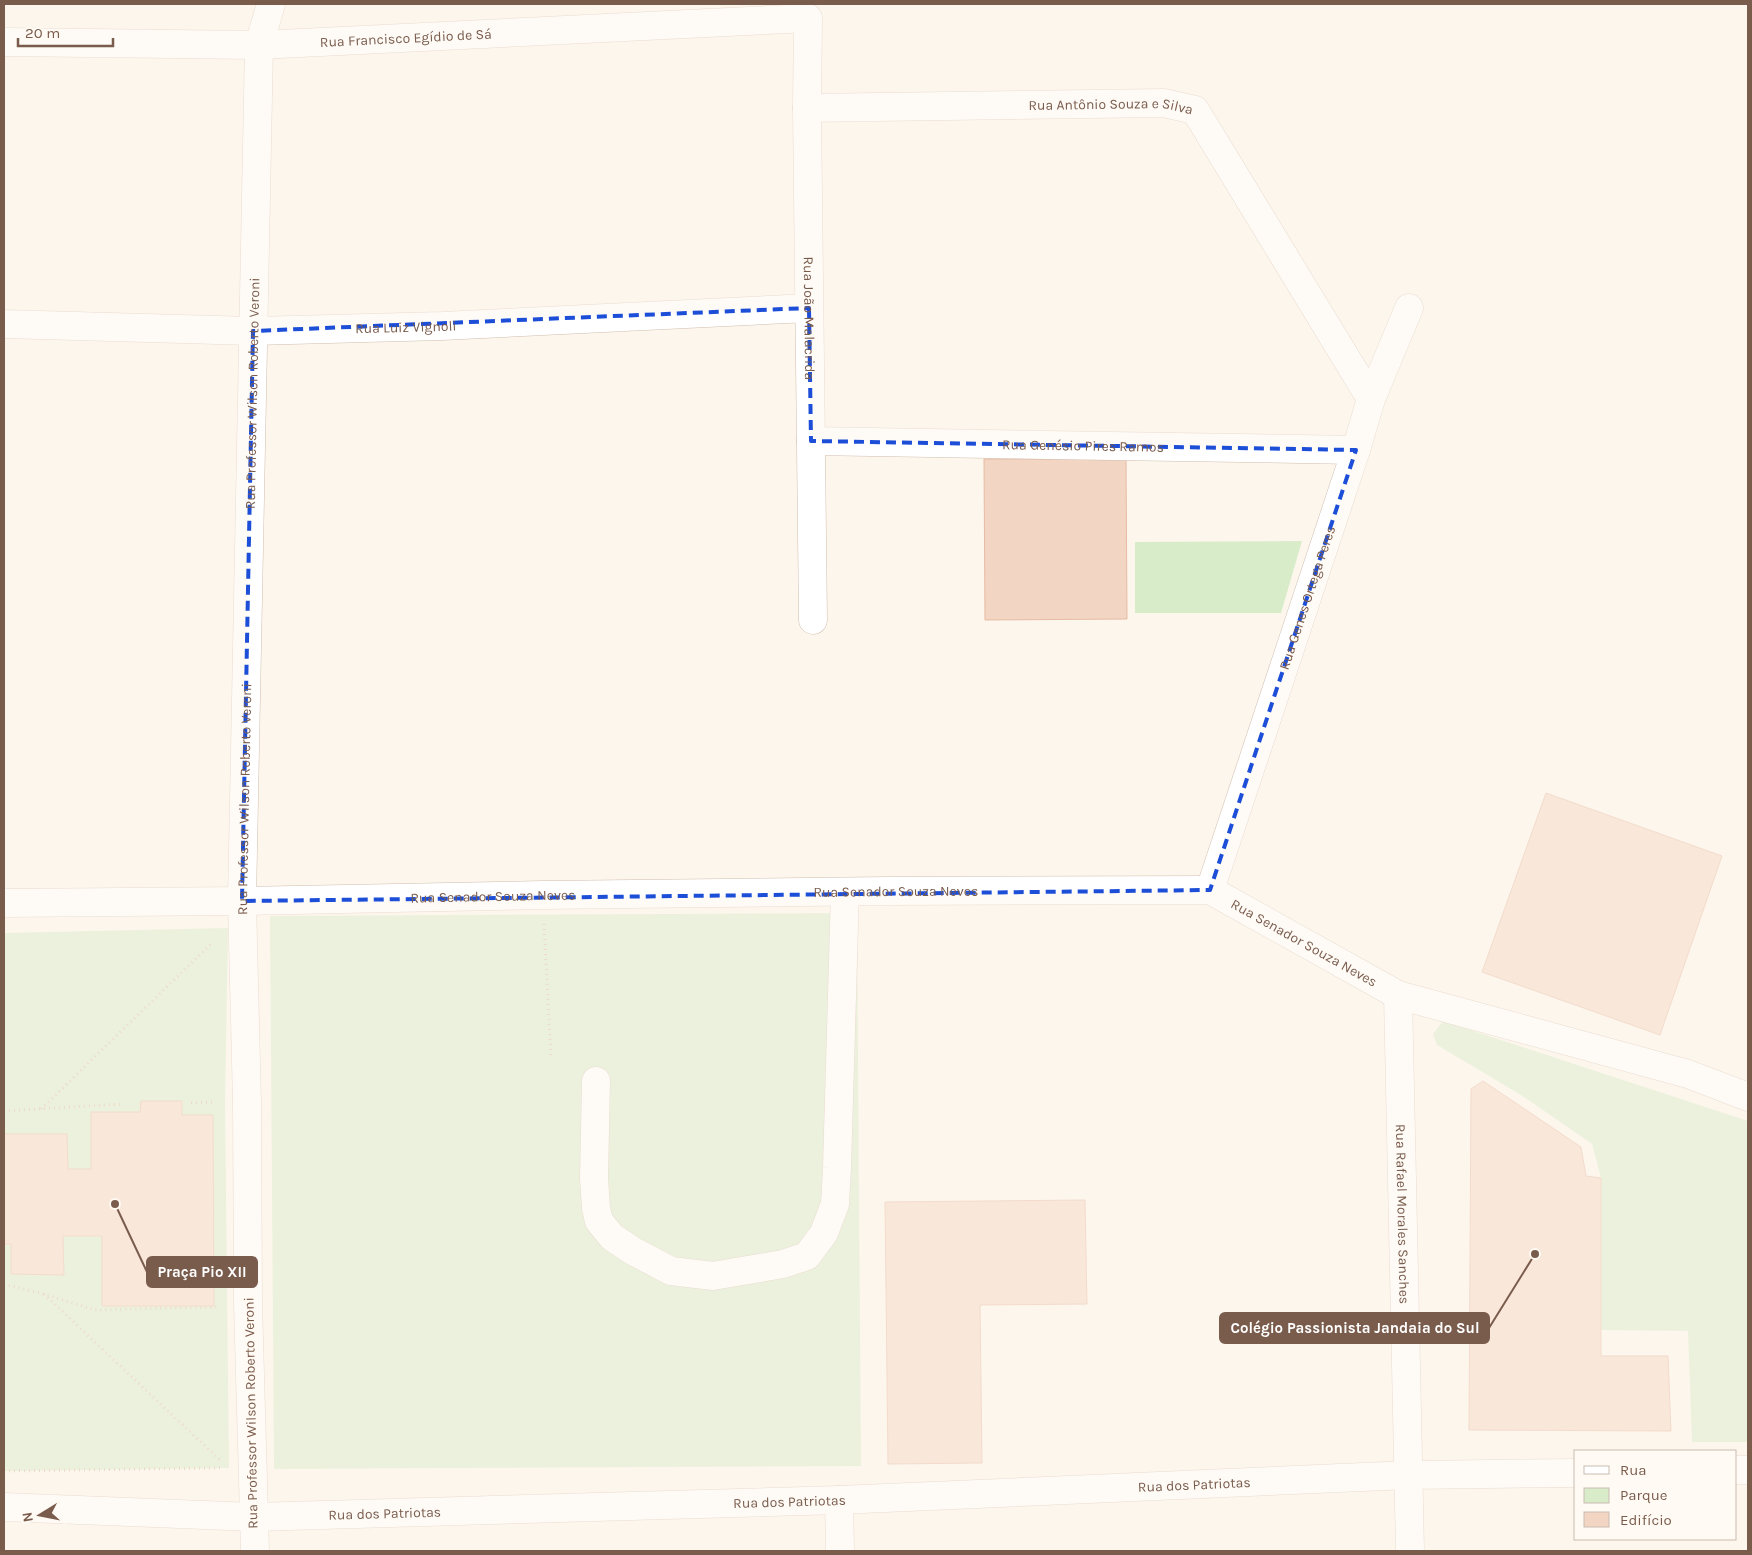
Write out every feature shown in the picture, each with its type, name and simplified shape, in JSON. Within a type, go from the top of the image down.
[{"type":"street","name":"Rua Professor Wilson Roberto Veroni","points":[[254,1551],[242,901],[259,45],[271,4]]},
{"type":"street","name":"Rua Francisco Egídio de Sá","points":[[4,42],[259,45],[808,18]]},
{"type":"street","name":"Rua João Malacrida","points":[[808,18],[807,108],[813,620]]},
{"type":"street","name":"Rua Antônio Souza e Silva","points":[[807,108],[1164,103],[1195,110],[1371,400]]},
{"type":"street","name":"Rua Luiz Vignoli","points":[[4,324],[253,331],[442,326],[809,308]]},
{"type":"street","name":"Rua Genes Ortega Peres","points":[[1210,890],[1371,400],[1409,308]]},
{"type":"street","name":"Rua Genésio Pires Ramos","points":[[811,441],[1356,450]]},
{"type":"street","name":"Rua Senador Souza Neves","points":[[4,903],[242,901],[543,895],[1210,890],[1398,995],[1688,1074],[1748,1097]]},
{"type":"street","points":[[596,1081],[594,1178],[596,1208],[600,1221],[612,1237],[671,1272],[714,1276],[783,1264],[807,1256],[824,1233],[834,1204],[838,1148],[845,892]]},
{"type":"street","name":"Rua Rafael Morales Sanches","points":[[1398,995],[1410,1551]]},
{"type":"street","name":"Rua dos Patriotas","points":[[4,1507],[254,1517],[840,1500],[1409,1475],[1574,1473]]},
{"type":"street","points":[[840,1500],[840,1551]]},
{"type":"path","points":[[543,895],[551,1056]]},
{"type":"path","points":[[41,1108],[214,942]]},
{"type":"path","points":[[4,1111],[122,1104]]},
{"type":"path","points":[[4,1284],[95,1310],[248,1304]]},
{"type":"path","points":[[4,1471],[229,1468],[44,1294]]},
{"type":"highlighted area","points":[[809,308],[811,441],[1356,450],[1210,890],[242,901],[253,331]]},
{"type":"green space","points":[[1302,541],[1281,613],[1135,613],[1135,542]]},
{"type":"green space","points":[[857,913],[861,1466],[274,1469],[270,916]]},
{"type":"green space","points":[[228,928],[225,1102],[229,1468],[4,1471],[4,933]]},
{"type":"green space","points":[[1443,1021],[1748,1121],[1748,1442],[1692,1442],[1688,1331],[1600,1330],[1601,1178],[1592,1144],[1521,1095],[1437,1045],[1433,1034]]},
{"type":"building","points":[[984,459],[1126,459],[1127,619],[985,620]]},
{"type":"building","points":[[1546,793],[1722,856],[1660,1035],[1482,972]]},
{"type":"building","points":[[1483,1081],[1581,1147],[1586,1176],[1601,1178],[1601,1356],[1668,1356],[1671,1431],[1469,1430],[1471,1089]]},
{"type":"building","points":[[141,1101],[182,1101],[182,1115],[213,1115],[214,1306],[102,1306],[102,1236],[63,1236],[64,1275],[11,1274],[11,1244],[4,1244],[4,1134],[67,1134],[68,1169],[91,1169],[91,1112],[140,1112]]},
{"type":"building","points":[[1085,1200],[1087,1304],[980,1305],[982,1463],[888,1464],[885,1202]]},
{"type":"place","name":"Praça Pio XII","points":[[115,1204]]},
{"type":"place","name":"Colégio Passionista Jandaia do Sul","points":[[1535,1254]]}]
